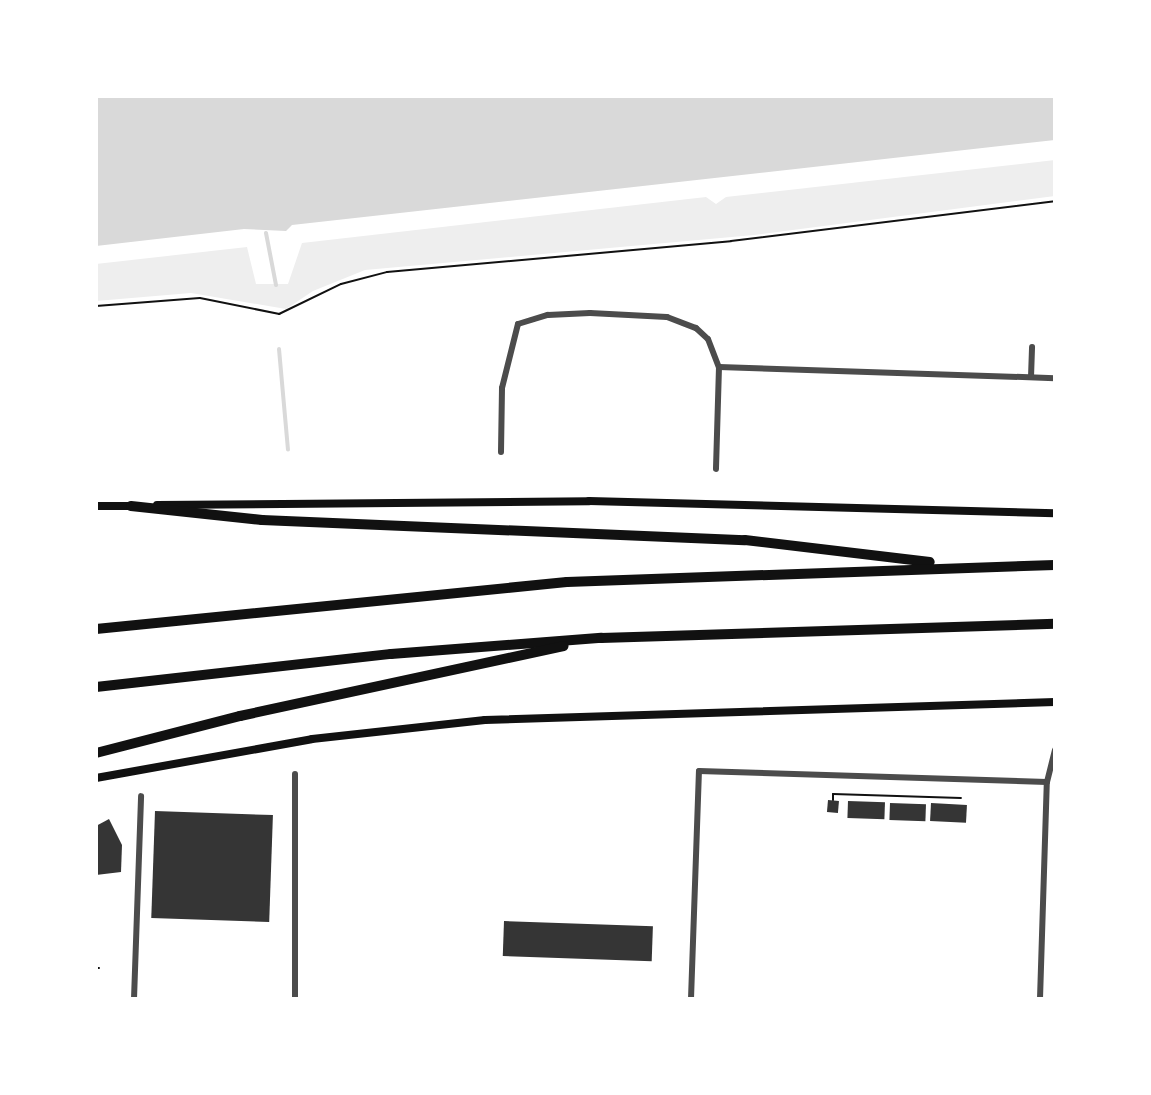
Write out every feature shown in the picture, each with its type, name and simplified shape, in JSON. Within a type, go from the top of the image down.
[{"type":"highway","points":[[131,506],[262,520],[745,540],[968,566]]},
{"type":"highway","points":[[96,629],[567,582],[1055,565]]},
{"type":"highway","points":[[96,687],[391,654],[601,638],[1055,624]]},
{"type":"highway","points":[[96,753],[240,716],[601,638]]},
{"type":"main road","points":[[96,506],[589,501],[1055,513]]},
{"type":"main road","points":[[96,778],[312,739],[485,720],[1055,702]]},
{"type":"street","points":[[501,452],[502,388],[518,324],[548,315],[590,313],[667,317],[696,328],[708,339],[719,367],[716,469]]},
{"type":"street","points":[[1031,377],[1032,347]]},
{"type":"street","points":[[719,367],[1055,378]]},
{"type":"street","points":[[1040,999],[1047,782],[1055,750]]},
{"type":"street","points":[[691,999],[699,771],[1047,782]]},
{"type":"street","points":[[295,774],[295,999]]},
{"type":"street","points":[[134,999],[141,796]]},
{"type":"path","points":[[96,306],[200,298],[279,314],[341,284],[387,272],[731,241],[1055,201]]},
{"type":"path","points":[[833,800],[833,794],[961,798]]},
{"type":"shaded area","points":[[96,96],[1055,96],[1055,140],[292,225],[286,231],[244,229],[96,246]]},
{"type":"shaded area","points":[[1055,160],[1055,196],[754,235],[365,270],[313,291],[286,309],[191,293],[96,301],[96,264],[247,247],[256,284],[288,284],[302,243],[706,197],[716,204],[726,197]]},
{"type":"building","points":[[828,800],[839,801],[838,813],[827,812]]},
{"type":"building","points":[[848,801],[885,802],[884,819],[847,818]]},
{"type":"building","points":[[890,803],[926,804],[925,821],[889,820]]},
{"type":"building","points":[[931,803],[967,805],[966,823],[930,821]]},
{"type":"building","points":[[155,811],[273,815],[269,922],[151,918]]},
{"type":"building","points":[[109,819],[122,845],[121,872],[96,875],[96,826]]},
{"type":"building","points":[[504,921],[653,926],[652,961],[503,956]]},
{"type":"waterway","points":[[266,233],[276,285]]},
{"type":"waterway","points":[[279,349],[288,450]]}]
